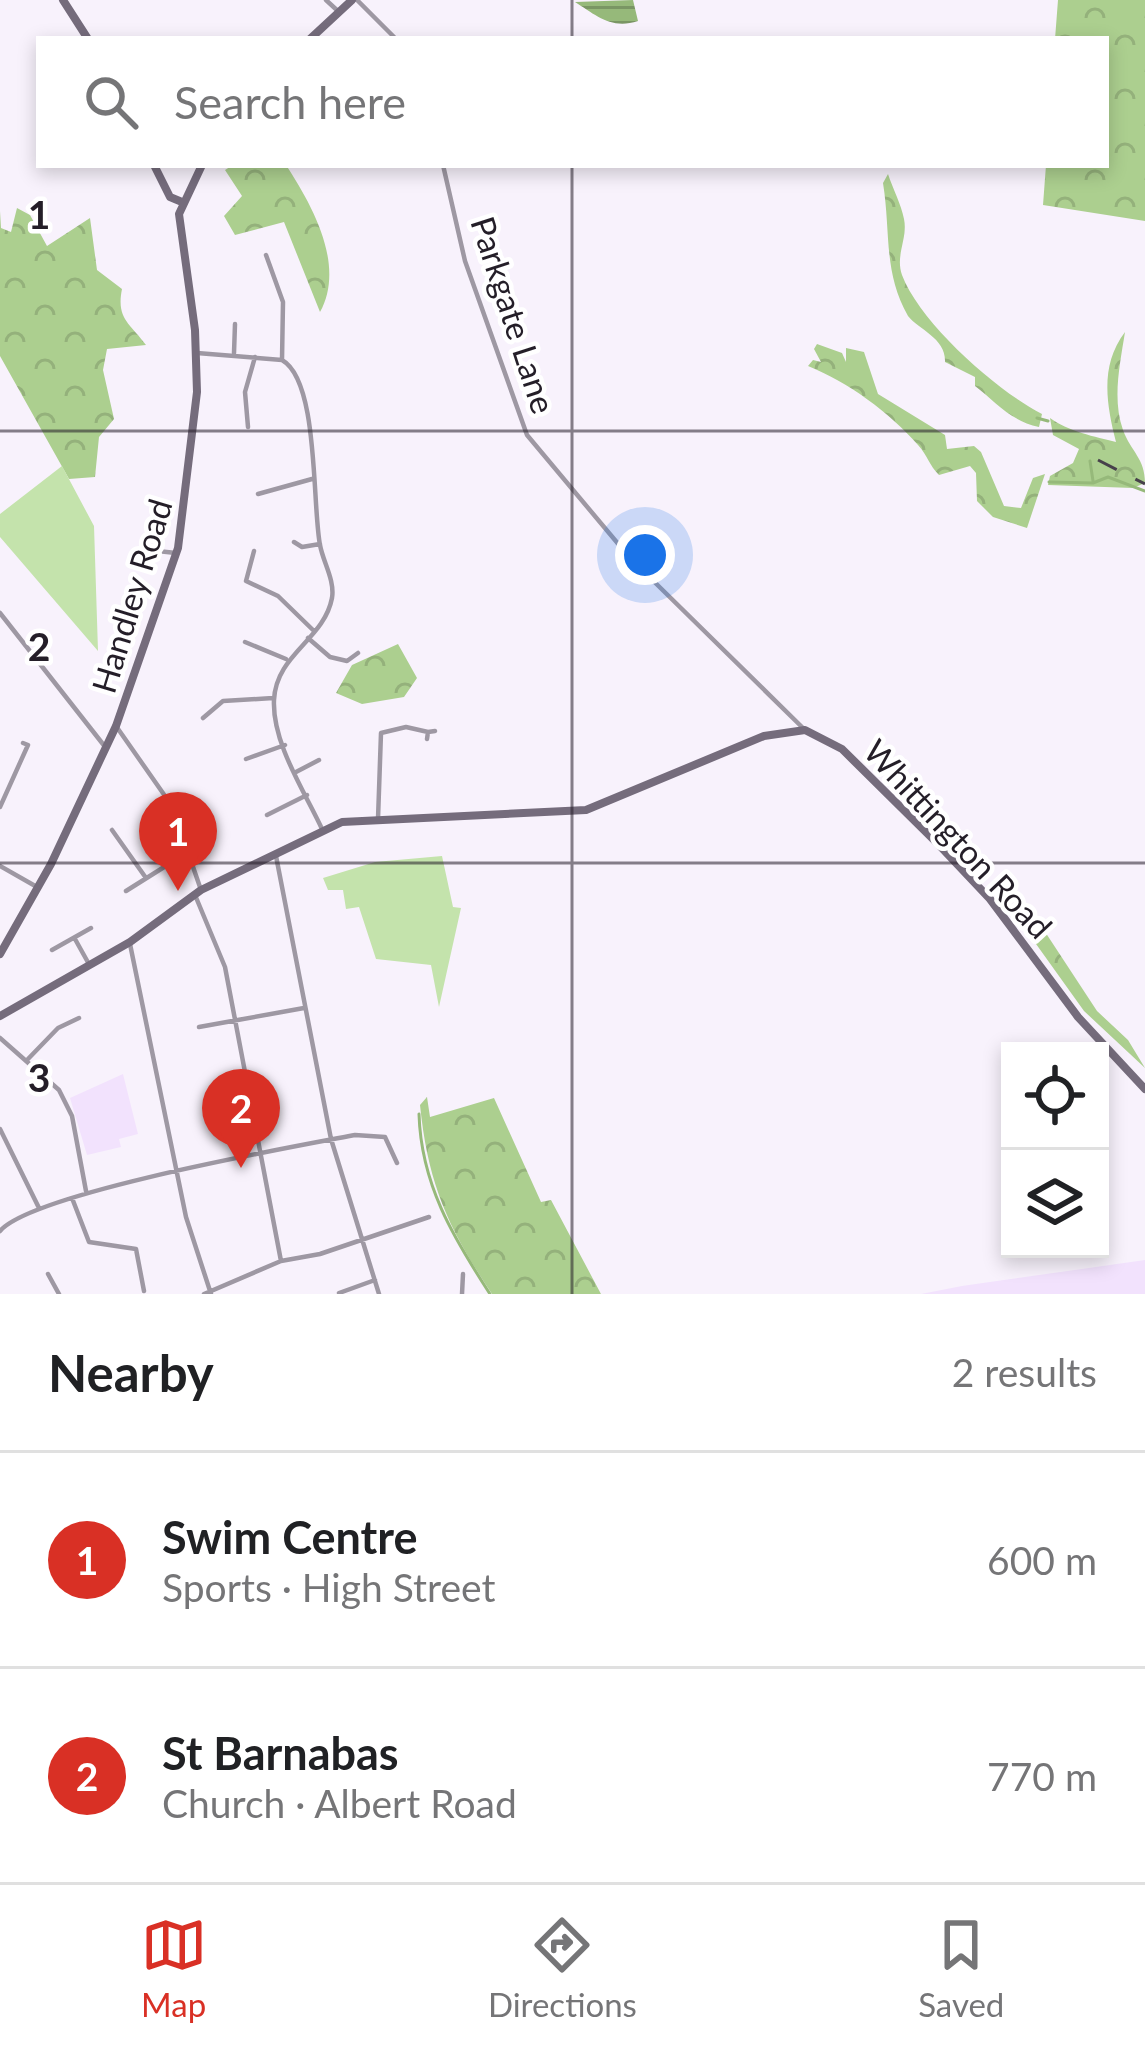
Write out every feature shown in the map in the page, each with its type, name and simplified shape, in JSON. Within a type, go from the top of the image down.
[{"type":"street","points":[[63,0],[86,36]]},
{"type":"street","points":[[326,0],[339,12]]},
{"type":"street","points":[[313,36],[355,0],[393,36]]},
{"type":"street","points":[[156,168],[170,197],[182,202],[200,168]]},
{"type":"street","name":"Parkgate Lane","points":[[444,168],[465,261],[527,435],[630,558],[805,730]]},
{"type":"street","name":"Handley Road","points":[[0,954],[116,726],[176,553],[194,448],[197,353],[179,233],[182,202]]},
{"type":"street","points":[[266,255],[283,302],[283,360]]},
{"type":"street","points":[[234,353],[235,324]]},
{"type":"street","points":[[197,353],[283,360],[298,375],[315,457],[312,479],[320,544],[333,595],[314,631],[286,659],[274,698],[284,745],[322,829]]},
{"type":"street","points":[[248,427],[245,392],[255,357]]},
{"type":"street","points":[[258,494],[312,479]]},
{"type":"street","points":[[294,542],[320,544]]},
{"type":"street","points":[[136,564],[148,550],[176,553]]},
{"type":"street","points":[[254,551],[246,581],[278,596],[314,631]]},
{"type":"street","points":[[0,614],[106,748]]},
{"type":"street","points":[[308,638],[330,657],[347,661],[358,653]]},
{"type":"street","points":[[245,642],[286,659]]},
{"type":"street","points":[[214,693],[218,703]]},
{"type":"street","points":[[203,718],[218,703],[274,698]]},
{"type":"street","points":[[116,726],[172,806],[219,947],[281,1261]]},
{"type":"street","points":[[372,728],[381,734],[406,727],[430,734]]},
{"type":"street","points":[[0,1016],[130,942],[198,892],[322,829],[378,819],[586,810],[764,736],[805,730]]},
{"type":"street","name":"Whittington Road","points":[[805,730],[842,749],[940,846],[990,899],[1078,1017],[1145,1088]]},
{"type":"street","points":[[378,819],[381,734]]},
{"type":"street","points":[[0,807],[28,746],[23,743]]},
{"type":"street","points":[[246,759],[284,745]]},
{"type":"street","points":[[296,772],[320,760]]},
{"type":"street","points":[[267,815],[307,796]]},
{"type":"street","points":[[112,830],[146,878]]},
{"type":"street","points":[[126,891],[188,852]]},
{"type":"street","points":[[275,853],[331,1139],[379,1294]]},
{"type":"street","points":[[0,866],[37,887]]},
{"type":"street","points":[[52,950],[91,928]]},
{"type":"street","points":[[74,938],[90,965]]},
{"type":"street","points":[[130,942],[177,1172],[208,1293],[281,1261],[429,1216]]},
{"type":"street","points":[[199,1028],[304,1008]]},
{"type":"street","points":[[28,1059],[58,1028],[79,1018]]},
{"type":"street","points":[[0,1038],[52,1079],[68,1105],[86,1191]]},
{"type":"street","points":[[0,1129],[39,1208]]},
{"type":"street","points":[[0,1231],[39,1208],[86,1191],[331,1139],[385,1137],[397,1163]]},
{"type":"street","points":[[72,1198],[88,1242],[136,1250],[144,1291]]},
{"type":"street","points":[[48,1274],[59,1294]]},
{"type":"street","points":[[462,1294],[463,1274]]},
{"type":"street","points":[[339,1293],[375,1280]]},
{"type":"shaded area","points":[[633,0],[638,21],[620,24],[575,2]]},
{"type":"shaded area","points":[[62,466],[94,526],[98,651],[0,537],[0,514]]},
{"type":"shaded area","points":[[442,856],[453,907],[461,908],[439,1007],[431,965],[376,959],[359,907],[346,909],[343,890],[328,890],[323,878],[375,862]]},
{"type":"shaded area","points":[[123,1074],[138,1134],[119,1139],[121,1147],[87,1155],[70,1098]]},
{"type":"shaded area","points":[[1145,1260],[1145,1294],[921,1294],[962,1286]]},
{"type":"green space","points":[[1058,0],[1145,0],[1145,221],[1043,205],[1046,168],[1109,168],[1109,36],[1055,36]]},
{"type":"green space","points":[[288,168],[315,217],[328,255],[327,294],[320,312],[284,222],[235,235],[224,216],[242,196],[225,170]]},
{"type":"green space","points":[[888,174],[904,219],[900,268],[911,294],[962,354],[1042,414],[1039,427],[1011,415],[975,386],[975,377],[945,362],[937,341],[908,316],[891,268],[883,183]]},
{"type":"green space","points":[[17,208],[30,215],[47,246],[90,218],[97,270],[122,289],[123,314],[146,345],[107,349],[103,370],[114,419],[99,437],[95,477],[69,479],[0,356],[0,211],[1,228],[11,232]]},
{"type":"green space","points":[[1125,332],[1118,406],[1145,483],[1133,488],[1048,485],[1050,476],[1073,463],[1079,449],[1053,435],[1050,418],[1116,442],[1107,385],[1112,358]]},
{"type":"green space","points":[[817,344],[842,353],[846,362],[846,348],[864,352],[878,394],[945,435],[947,449],[974,446],[981,452],[1004,506],[1021,508],[1033,478],[1045,474],[1027,528],[993,517],[977,501],[976,473],[970,466],[939,475],[918,445],[881,410],[808,366],[813,360],[821,362],[814,349]]},
{"type":"green space","points":[[398,644],[417,678],[404,697],[362,704],[336,693],[352,665]]},
{"type":"green space","points":[[1034,915],[1097,1011],[1128,1040],[1145,1068],[1084,1011],[1016,916]]},
{"type":"green space","points":[[427,1097],[430,1117],[494,1098],[541,1202],[551,1200],[601,1294],[492,1294],[463,1248],[435,1182],[420,1105]]},
{"type":"waterway","points":[[1037,418],[1048,421]]},
{"type":"waterway","points":[[1090,461],[1093,481]]},
{"type":"waterway","points":[[1049,482],[1093,483],[1108,477],[1145,491]]},
{"type":"waterway","points":[[419,1114],[433,1187],[490,1294]]},
{"type":"railway","points":[[1098,460],[1145,484]]},
{"type":"place","name":"Swim Centre","points":[[178,891]]},
{"type":"place","name":"St Barnabas","points":[[241,1168]]}]
